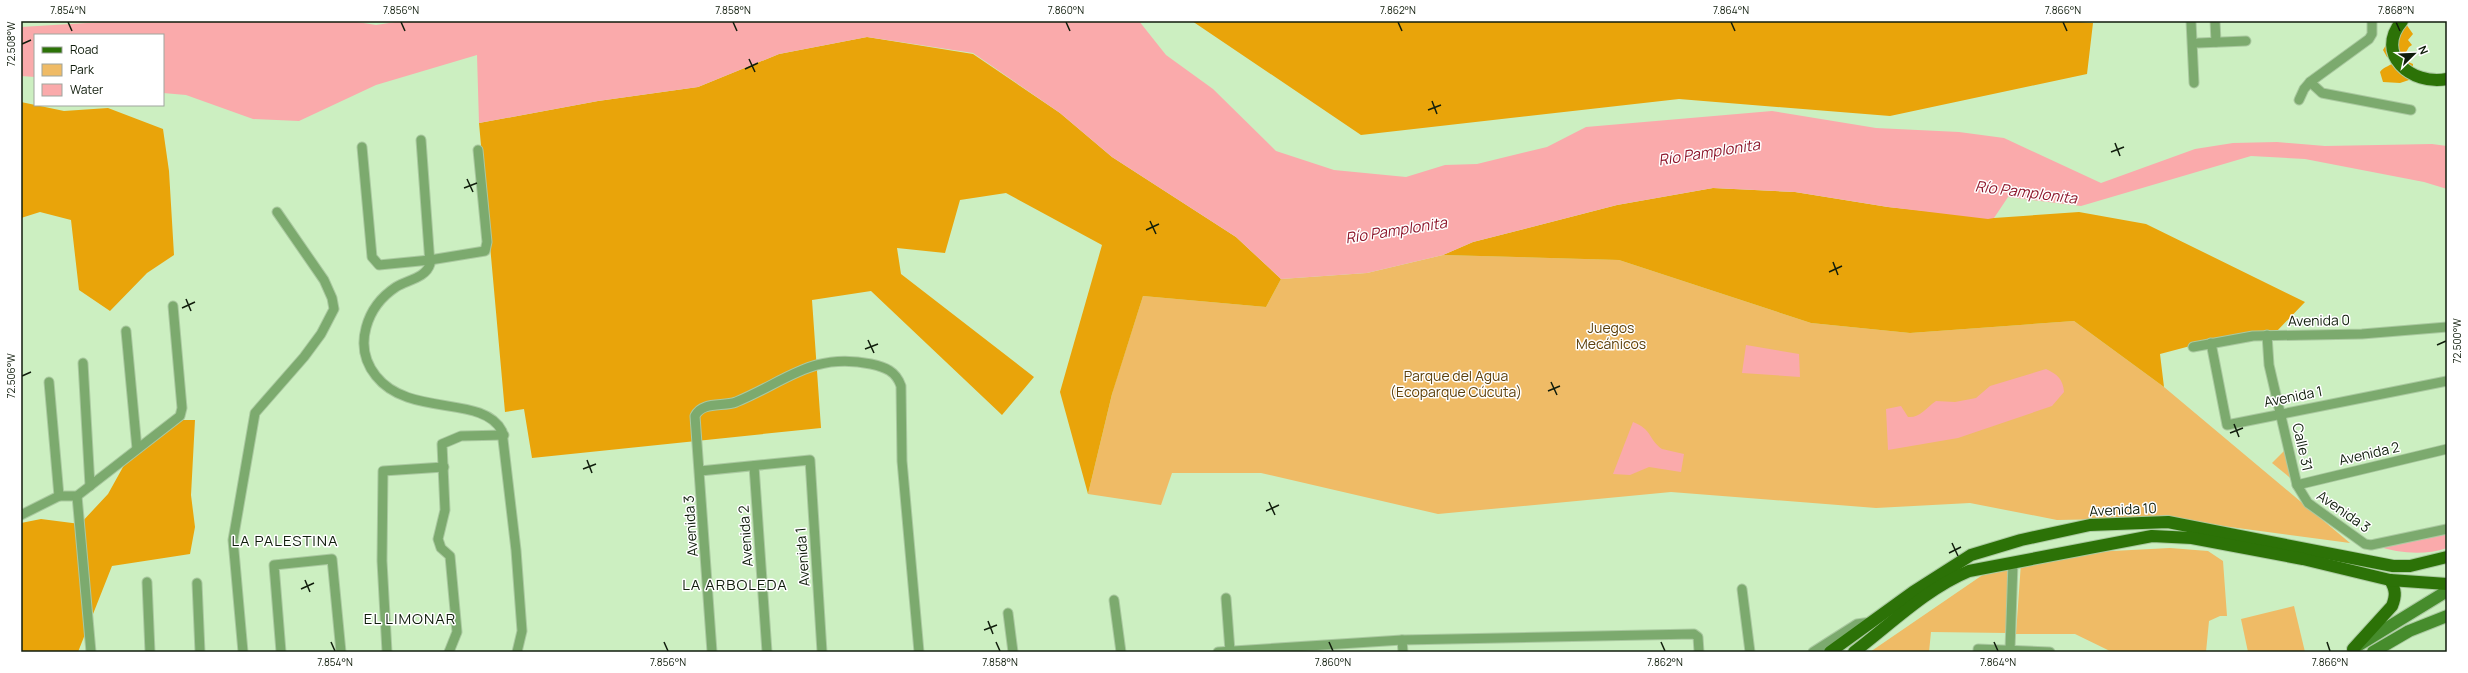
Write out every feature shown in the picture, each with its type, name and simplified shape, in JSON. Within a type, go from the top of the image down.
[{"type":"main road","points":[[2402,21],[2393,36],[2393,50],[2400,68],[2413,76],[2447,79]]},
{"type":"main road","name":"Avenida 10","points":[[1830,652],[1912,592],[1957,563],[1994,547],[2090,525],[2168,522],[2207,528],[2393,566],[2410,566],[2447,557]]},
{"type":"main road","name":"Avenida 10","points":[[1854,652],[1951,579],[1969,572],[2014,562],[2152,536],[2206,541],[2303,559],[2390,580],[2447,584]]},
{"type":"main road","points":[[2351,650],[2392,606],[2395,598],[2394,587],[2390,580]]},
{"type":"main road","points":[[2351,650],[2447,591]]},
{"type":"main road","points":[[2373,652],[2409,631],[2447,616]]},
{"type":"street","points":[[2191,21],[2194,83]]},
{"type":"street","points":[[2215,21],[2216,42]]},
{"type":"street","points":[[2299,100],[2304,89],[2310,82],[2369,39],[2372,34],[2372,21]]},
{"type":"street","points":[[2198,43],[2246,41]]},
{"type":"street","points":[[2310,82],[2322,93],[2411,110]]},
{"type":"street","points":[[421,140],[430,260],[429,268],[425,273],[397,286],[384,296],[373,310],[364,335],[365,351],[370,366],[379,380],[392,391],[425,404],[464,408],[481,414],[498,424],[504,435],[516,550],[522,632],[516,652]]},
{"type":"street","points":[[362,147],[373,260],[379,265],[430,260],[485,251],[487,242],[478,150]]},
{"type":"street","points":[[243,652],[233,546],[255,413],[308,352],[321,334],[334,309],[332,298],[324,280],[277,212]]},
{"type":"street","points":[[21,515],[59,496],[77,496],[180,416],[182,408],[173,306]]},
{"type":"street","name":"Avenida 0","points":[[2193,347],[2267,335],[2362,334],[2447,327]]},
{"type":"street","points":[[126,331],[137,449]]},
{"type":"street","name":"Calle 31","points":[[2267,335],[2269,365],[2298,489]]},
{"type":"street","name":"Avenida 1","points":[[2211,343],[2227,425],[2281,412],[2447,381]]},
{"type":"street","name":"Avenida 3","points":[[712,652],[700,471],[697,461],[695,416],[703,407],[735,402],[810,366],[827,361],[860,362],[892,372],[899,380],[902,392],[900,409],[902,461],[919,652]]},
{"type":"street","points":[[83,362],[90,486]]},
{"type":"street","points":[[49,382],[59,496]]},
{"type":"street","points":[[449,652],[457,632],[450,556],[441,548],[438,539],[445,510],[442,444],[461,436],[504,435]]},
{"type":"street","name":"Avenida 2","points":[[2298,489],[2447,449]]},
{"type":"street","name":"Avenida 1","points":[[754,466],[810,460],[822,652]]},
{"type":"street","points":[[387,652],[382,561],[383,471],[444,466]]},
{"type":"street","points":[[700,471],[754,466]]},
{"type":"street","name":"Avenida 2","points":[[754,466],[767,652]]},
{"type":"street","name":"Avenida 3","points":[[2298,489],[2308,503],[2365,544],[2447,529]]},
{"type":"street","points":[[77,496],[91,652]]},
{"type":"street","points":[[281,652],[274,565],[332,559],[341,652]]},
{"type":"street","points":[[2010,650],[2014,562]]},
{"type":"street","points":[[147,582],[150,652]]},
{"type":"street","points":[[197,584],[200,652]]},
{"type":"street","points":[[1742,589],[1750,652]]},
{"type":"street","points":[[1226,598],[1230,651]]},
{"type":"street","points":[[1114,600],[1121,652]]},
{"type":"street","points":[[1008,613],[1013,652]]},
{"type":"street","points":[[1813,652],[1858,624],[1872,622]]},
{"type":"street","points":[[1218,652],[1402,640],[1694,634],[1698,637],[1699,652]]},
{"type":"street","points":[[1402,640],[1403,652]]},
{"type":"street","points":[[1978,652],[1978,649],[2050,652]]},
{"type":"green space","name":"Parque del Agua (Ecoparque Cúcuta)","points":[[1443,255],[1619,260],[1811,323],[1910,333],[2074,321],[2164,387],[2350,543],[2163,518],[2057,520],[1970,503],[1876,508],[1671,492],[1438,514],[1261,473],[1172,473],[1161,505],[1088,494],[1113,390],[1143,296],[1266,307],[1281,279],[1367,273]]},
{"type":"green space","points":[[2284,451],[2287,451],[2294,481],[2272,463]]},
{"type":"green space","points":[[2170,548],[2208,551],[2223,561],[2227,616],[2220,616],[2209,621],[2206,652],[2112,652],[2075,634],[2016,634],[2021,563],[2074,553]]},
{"type":"green space","points":[[2002,567],[2009,568],[2007,633],[1931,632],[1929,652],[1870,652],[1984,574]]},
{"type":"green space","points":[[2294,606],[2305,652],[2248,652],[2241,619]]},
{"type":"shaded area","points":[[1192,21],[2066,21],[2093,23],[2087,74],[1890,116],[1679,99],[1361,135]]},
{"type":"shaded area","points":[[2406,24],[2413,34],[2408,40],[2412,45],[2405,54],[2396,59],[2387,57],[2383,50],[2389,40]]},
{"type":"shaded area","points":[[867,37],[973,54],[1060,113],[1112,157],[1236,237],[1281,279],[1266,307],[1143,296],[1112,394],[1088,494],[1060,392],[1102,245],[1006,193],[960,200],[945,253],[897,248],[901,274],[1034,377],[1002,415],[871,291],[812,300],[821,428],[532,458],[524,409],[505,412],[479,123],[598,101],[698,87],[779,54]]},
{"type":"shaded area","points":[[2404,60],[2413,64],[2412,79],[2400,83],[2383,82],[2380,72],[2396,61]]},
{"type":"shaded area","points":[[21,102],[34,105],[34,106],[64,111],[108,108],[163,129],[169,171],[174,255],[147,273],[110,311],[79,290],[71,220],[40,212],[21,218]]},
{"type":"shaded area","points":[[1713,188],[1795,192],[1888,207],[1994,218],[2079,212],[2146,224],[2305,302],[2276,332],[2213,340],[2160,354],[2164,387],[2074,321],[1910,333],[1811,323],[1619,260],[1443,255],[1473,242],[1617,205]]},
{"type":"shaded area","points":[[181,420],[195,420],[191,495],[195,527],[190,554],[112,566],[78,652],[21,652],[21,523],[41,519],[80,524],[108,494],[128,458]]},
{"type":"water","name":"Río Pamplonita","points":[[120,21],[351,21],[376,25],[402,21],[1139,21],[1166,55],[1213,89],[1276,151],[1334,170],[1406,177],[1445,165],[1477,164],[1547,147],[1586,127],[1772,111],[1876,128],[1959,132],[2004,138],[2101,183],[2195,149],[2233,143],[2277,142],[2325,146],[2432,144],[2447,146],[2447,189],[2424,182],[2305,159],[2251,156],[2081,206],[2008,197],[1994,218],[1988,219],[1888,207],[1795,192],[1713,188],[1617,205],[1473,242],[1443,255],[1367,273],[1281,279],[1236,237],[1112,157],[1060,113],[973,53],[867,37],[779,54],[698,87],[598,101],[479,123],[477,55],[376,85],[299,121],[253,119],[186,95],[164,93],[164,34],[34,34],[34,77],[21,76],[21,27]]},
{"type":"water","points":[[1746,345],[1799,354],[1800,377],[1742,373]]},
{"type":"water","points":[[2046,369],[2061,380],[2064,392],[2052,406],[1958,438],[1888,450],[1886,409],[1901,406],[1908,417],[1916,416],[1936,401],[1955,402],[1976,398],[1990,386]]},
{"type":"water","points":[[1633,422],[1644,428],[1654,442],[1662,449],[1684,454],[1681,472],[1649,467],[1630,475],[1613,474]]},
{"type":"water","points":[[2447,532],[2447,548],[2429,552],[2402,552],[2376,546]]},
{"type":"district","name":"LA PALESTINA","points":[[285,540]]},
{"type":"district","name":"LA ARBOLEDA","points":[[735,584]]},
{"type":"district","name":"EL LIMONAR","points":[[410,618]]},
{"type":"park label","name":"Juegos Mecánicos","points":[[1611,336]]}]
